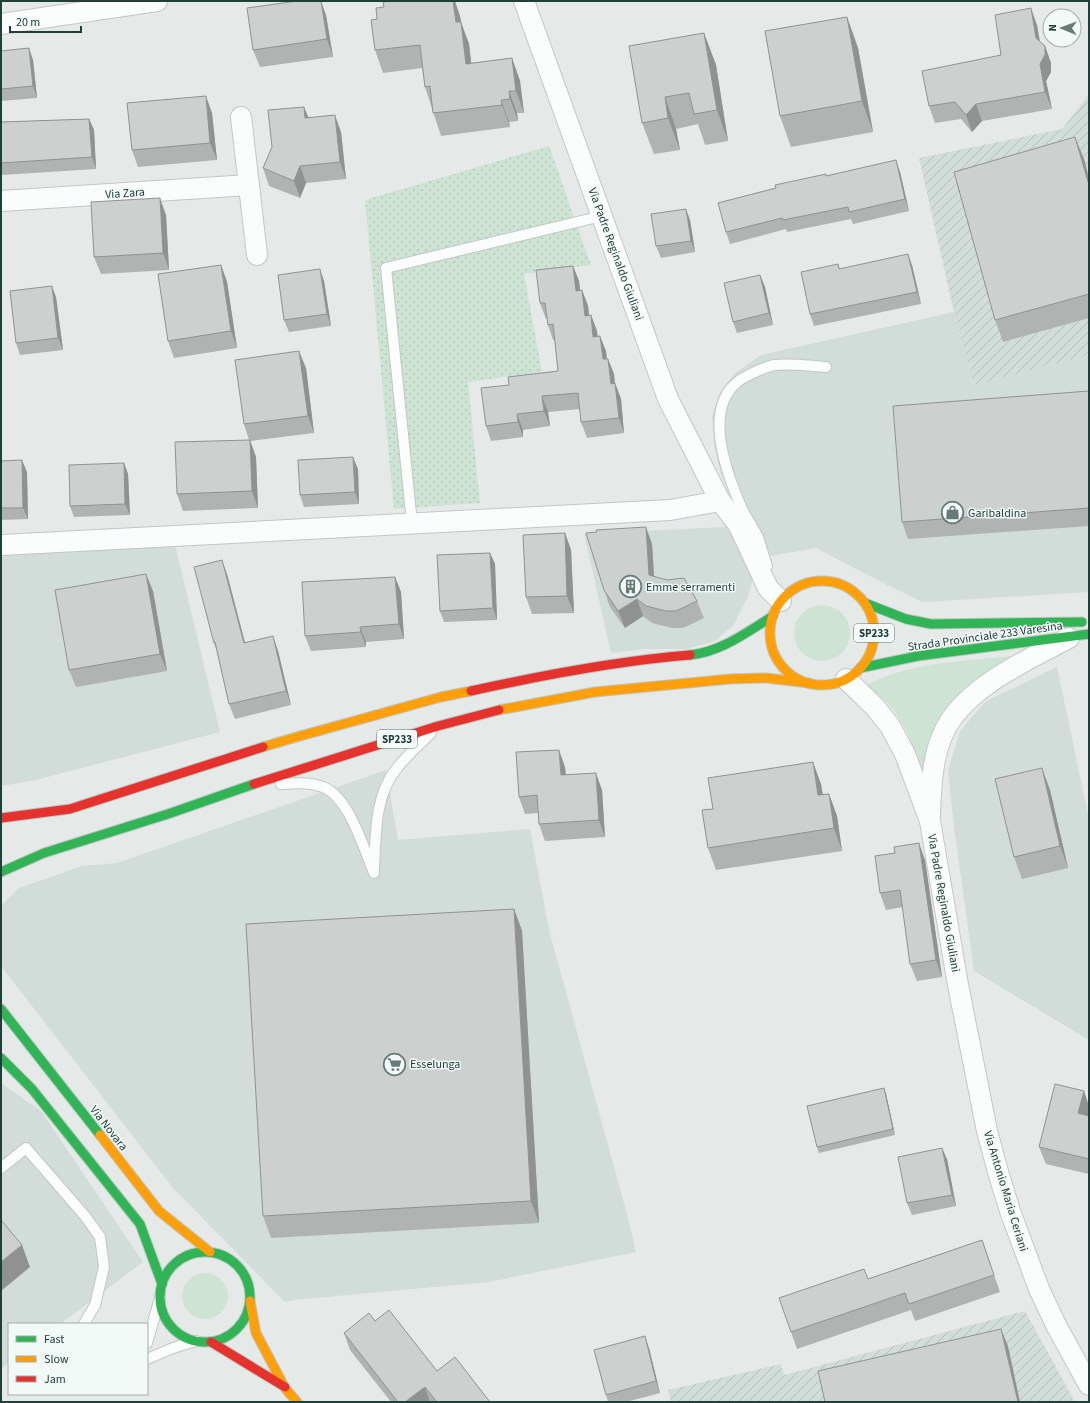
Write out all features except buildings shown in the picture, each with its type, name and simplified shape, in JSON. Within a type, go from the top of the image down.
[{"type":"main road","name":"SP233","points":[[1,818],[70,810],[293,738],[441,697],[516,680],[581,669],[665,657],[699,654],[727,644],[774,602],[792,590],[807,583],[823,581],[838,583],[852,590],[865,603],[872,619],[874,636],[870,653],[853,673],[834,683],[822,685],[766,678],[730,679],[595,692],[498,710],[438,726],[249,786],[168,814],[44,853],[1,872]]},
{"type":"main road","name":"SP233","points":[[774,602],[770,633],[773,650],[781,665],[794,676],[809,683]]},
{"type":"main road","name":"Strada Provinciale 233 Varesina","points":[[865,603],[906,619],[931,624],[1084,630]]},
{"type":"main road","name":"Strada Provinciale 233 Varesina","points":[[853,673],[918,656],[1084,630]]},
{"type":"main road","name":"Via Novara","points":[[1,1009],[159,1211],[210,1252]]},
{"type":"main road","points":[[1,1058],[32,1089],[140,1224],[162,1284]]},
{"type":"main road","name":"Via Novara","points":[[250,1301],[246,1316],[238,1328],[226,1337],[211,1342],[196,1341],[182,1335],[170,1325],[163,1313],[160,1298],[162,1284],[168,1271],[178,1260],[192,1253],[210,1252],[220,1254],[233,1261],[243,1272],[249,1286],[250,1301],[256,1333],[285,1388],[297,1402]]},
{"type":"main road","name":"Via Novara","points":[[211,1342],[285,1388]]},
{"type":"street","points":[[1,24],[157,1]]},
{"type":"street","name":"Via Padre Reginaldo Giuliani","points":[[524,1],[668,399],[720,501],[738,524],[774,602]]},
{"type":"street","points":[[241,117],[257,255]]},
{"type":"street","name":"Via Zara","points":[[1,201],[249,185]]},
{"type":"street","points":[[1,545],[670,510],[720,501]]},
{"type":"street","name":"Via Padre Reginaldo Giuliani","points":[[930,821],[931,794],[937,752],[943,734],[956,712],[967,700],[990,683],[1084,630]]},
{"type":"street","name":"Via Padre Reginaldo Giuliani","points":[[853,673],[874,706],[890,726],[905,754],[930,821],[958,985]]},
{"type":"street","name":"Via Antonio Maria Ceriani","points":[[958,985],[987,1131],[1010,1211],[1039,1289],[1060,1333],[1089,1385]]},
{"type":"lane","points":[[412,523],[386,268],[602,216]]},
{"type":"lane","points":[[774,602],[768,569],[759,540],[743,511],[721,449],[718,427],[722,405],[730,388],[744,377],[762,368],[774,365],[826,367]]},
{"type":"lane","points":[[249,786],[306,783],[325,788],[338,797],[355,825],[374,873],[377,818],[384,791],[396,769],[438,726]]},
{"type":"lane","points":[[1,1168],[26,1148],[100,1236],[104,1267],[95,1305],[85,1323]]},
{"type":"lane","points":[[148,1340],[160,1298]]},
{"type":"lane","points":[[148,1359],[173,1348],[196,1341]]},
{"type":"shaded area","points":[[1089,94],[1089,355],[974,385],[954,312],[919,158],[1062,129]]},
{"type":"shaded area","points":[[954,312],[974,385],[1089,355],[1089,592],[923,602],[816,548],[759,558],[748,596],[734,625],[715,641],[687,649],[644,649],[611,653],[584,534],[744,526],[720,472],[714,445],[712,416],[720,392],[734,374],[761,355]]},
{"type":"shaded area","points":[[171,528],[220,732],[36,780],[1,786],[1,536]]},
{"type":"shaded area","points":[[1057,667],[1089,819],[1089,1040],[974,971],[954,827],[948,770],[960,731],[986,701]]},
{"type":"shaded area","points":[[386,770],[398,840],[530,829],[549,930],[636,1252],[489,1282],[285,1302],[173,1188],[1,966],[1,906],[19,888],[82,866],[117,863]]},
{"type":"shaded area","points":[[1,1083],[41,1111],[143,1262],[61,1323],[8,1323],[8,1363],[1,1369]]},
{"type":"shaded area","points":[[1025,1311],[1075,1402],[671,1402],[668,1390],[781,1364],[784,1375]]},
{"type":"green space","points":[[549,146],[591,265],[524,274],[542,372],[468,382],[480,503],[394,509],[365,200]]},
{"type":"green space","points":[[822,605],[833,607],[842,613],[848,622],[850,633],[848,644],[842,653],[833,659],[822,661],[811,659],[802,653],[796,644],[794,633],[796,622],[802,613],[811,607]]},
{"type":"green space","points":[[1012,656],[1012,660],[979,677],[967,686],[947,706],[939,718],[928,744],[924,759],[923,773],[921,773],[911,740],[898,717],[881,697],[867,688],[867,685],[884,677],[919,667],[950,662]]},
{"type":"green space","points":[[200,1273],[210,1273],[218,1277],[224,1283],[228,1291],[228,1301],[224,1309],[218,1315],[210,1319],[200,1319],[192,1315],[186,1309],[182,1301],[182,1291],[186,1283],[192,1277]]},
{"type":"traffic: fast","points":[[865,603],[906,619],[931,624],[1082,622]]},
{"type":"traffic: fast","points":[[690,655],[723,646],[773,616]]},
{"type":"traffic: fast","points":[[860,668],[918,656],[1089,634]]},
{"type":"traffic: fast","points":[[1,872],[44,853],[168,814],[254,784]]},
{"type":"traffic: fast","points":[[1,1009],[100,1135]]},
{"type":"traffic: fast","points":[[1,1058],[32,1089],[140,1224],[162,1284]]},
{"type":"traffic: fast","points":[[205,1252],[222,1256],[237,1265],[246,1280],[250,1297],[246,1314],[237,1329],[222,1338],[205,1342],[188,1338],[173,1329],[164,1314],[160,1297],[164,1280],[173,1265],[188,1256],[205,1252]]},
{"type":"traffic: slow","points":[[822,581],[842,585],[851,590],[865,604],[870,613],[874,633],[870,653],[865,662],[851,676],[842,681],[822,685],[802,681],[793,676],[779,662],[774,653],[770,633],[774,613],[779,604],[793,590],[802,585],[822,581]]},
{"type":"traffic: slow","points":[[499,710],[595,692],[730,679],[766,678],[809,683]]},
{"type":"traffic: slow","points":[[263,747],[441,697],[471,691]]},
{"type":"traffic: slow","points":[[100,1135],[159,1211],[210,1252]]},
{"type":"traffic: slow","points":[[250,1301],[256,1333],[285,1388],[297,1402]]},
{"type":"traffic: jam","points":[[471,691],[580,669],[690,655]]},
{"type":"traffic: jam","points":[[254,784],[438,726],[499,710]]},
{"type":"traffic: jam","points":[[1,818],[70,809],[263,747]]},
{"type":"traffic: jam","points":[[211,1342],[285,1387]]},
{"type":"place","name":"Garibaldina","points":[[952,513]]},
{"type":"place","name":"Emme serramenti","points":[[630,587]]},
{"type":"place","name":"Esselunga","points":[[395,1064]]}]
